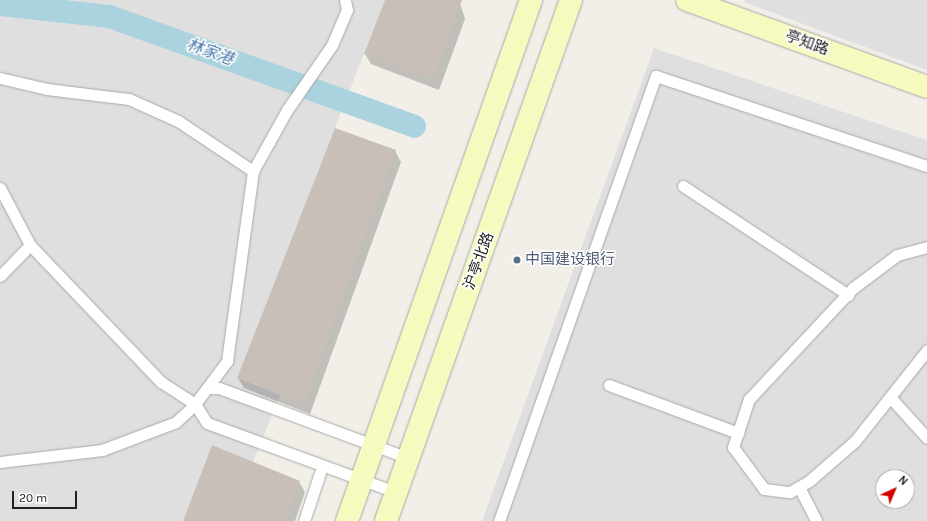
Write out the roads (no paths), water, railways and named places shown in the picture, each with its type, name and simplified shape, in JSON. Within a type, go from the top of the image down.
[{"type":"street","points":[[347,521],[531,0]]},
{"type":"street","name":"沪亭北路","points":[[386,521],[571,0]]},
{"type":"street","name":"亭知路","points":[[687,0],[927,87]]},
{"type":"lane","points":[[0,462],[102,450],[176,422],[195,404],[207,388],[227,361],[253,171],[287,110],[332,45],[347,10],[345,0]]},
{"type":"lane","points":[[499,521],[656,76],[927,166]]},
{"type":"lane","points":[[0,78],[47,89],[129,99],[178,121],[253,171]]},
{"type":"lane","points":[[683,186],[848,295]]},
{"type":"lane","points":[[0,188],[4,205],[30,245],[161,382],[195,404],[207,423],[396,492]]},
{"type":"lane","points":[[0,276],[30,245]]},
{"type":"lane","points":[[927,247],[897,255],[848,295],[749,399],[734,447],[764,489],[790,492],[799,487],[854,442],[927,350]]},
{"type":"lane","points":[[608,385],[738,433]]},
{"type":"lane","points":[[207,388],[219,388],[408,458]]},
{"type":"lane","points":[[890,397],[927,438]]},
{"type":"lane","points":[[304,521],[320,473]]},
{"type":"lane","points":[[799,487],[816,521]]},
{"type":"waterway","name":"林家港","points":[[0,4],[109,16],[414,126]]},
{"type":"place","name":"中国建设银行","points":[[517,260]]}]
